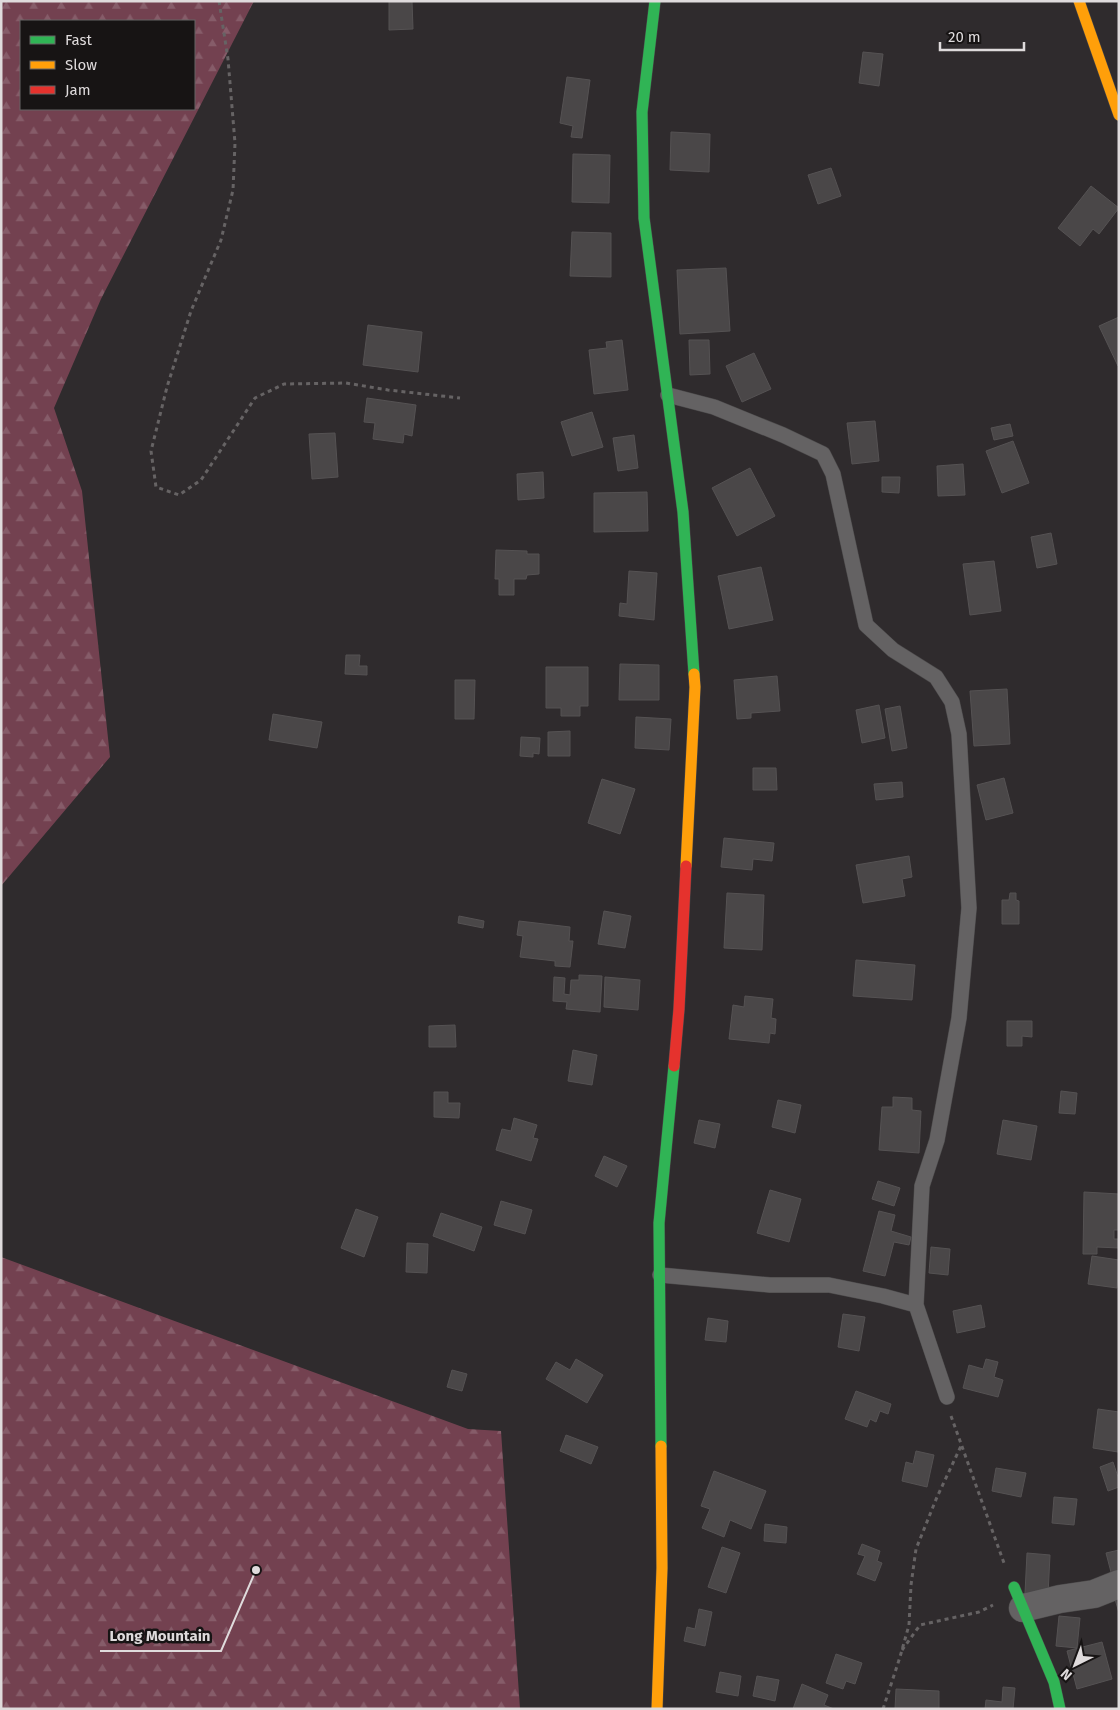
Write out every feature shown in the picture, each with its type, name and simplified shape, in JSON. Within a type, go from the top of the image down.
[{"type":"street","points":[[655,1],[642,112],[644,218],[683,512],[695,687],[679,1009],[659,1223],[662,1568],[657,1709]]},
{"type":"street","points":[[1079,1],[1119,115]]},
{"type":"street","points":[[1060,1709],[1054,1682],[1019,1598],[1060,1599],[1094,1594],[1119,1584]]},
{"type":"lane","points":[[668,395],[714,407],[824,454],[833,474],[866,625],[893,650],[936,677],[952,702],[959,734],[969,908],[959,1018],[937,1140],[922,1186],[916,1305],[947,1397]]},
{"type":"lane","points":[[660,1275],[770,1285],[829,1285],[916,1305]]},
{"type":"path","points":[[219,1],[228,59],[235,143],[233,190],[221,240],[191,310],[167,387],[151,451],[156,487],[179,496],[200,480],[255,398],[284,384],[346,384],[460,398]]},
{"type":"path","points":[[902,1650],[920,1625],[979,1612],[995,1604],[1019,1598],[1000,1555],[950,1412],[947,1397]]},
{"type":"path","points":[[883,1709],[909,1625],[911,1585],[916,1549],[937,1497],[962,1446]]},
{"type":"green space","points":[[1,1],[254,1],[101,299],[54,408],[82,491],[110,757],[1,886]]},
{"type":"green space","points":[[1,1257],[468,1429],[501,1431],[520,1709],[1,1709]]},
{"type":"building","points":[[389,1],[412,1],[413,29],[389,30]]},
{"type":"building","points":[[863,52],[883,54],[879,86],[859,83]]},
{"type":"building","points":[[567,77],[590,80],[582,138],[571,137],[573,126],[560,123]]},
{"type":"building","points":[[671,132],[710,134],[709,172],[670,170]]},
{"type":"building","points":[[573,154],[610,155],[609,203],[572,202]]},
{"type":"building","points":[[831,168],[841,196],[818,204],[808,175]]},
{"type":"building","points":[[1091,186],[1119,208],[1099,234],[1093,229],[1080,246],[1058,228]]},
{"type":"building","points":[[572,232],[611,233],[611,277],[570,276]]},
{"type":"building","points":[[726,268],[730,331],[680,334],[677,270]]},
{"type":"building","points":[[1119,317],[1119,366],[1118,366],[1099,326]]},
{"type":"building","points":[[368,325],[422,332],[418,372],[363,365]]},
{"type":"building","points":[[622,340],[628,390],[594,394],[589,350],[607,348],[606,342]]},
{"type":"building","points":[[689,340],[709,340],[710,374],[690,375]]},
{"type":"building","points":[[754,353],[771,389],[742,402],[726,366]]},
{"type":"building","points":[[367,398],[416,405],[412,436],[404,434],[403,443],[373,439],[375,423],[364,422]]},
{"type":"building","points":[[592,412],[603,447],[572,456],[561,422]]},
{"type":"building","points":[[875,421],[879,461],[852,464],[847,423]]},
{"type":"building","points":[[1010,424],[1013,436],[994,440],[991,428]]},
{"type":"building","points":[[335,433],[338,477],[312,479],[309,434]]},
{"type":"building","points":[[634,435],[638,468],[618,471],[613,438]]},
{"type":"building","points":[[1013,441],[1029,483],[1002,493],[986,451]]},
{"type":"building","points":[[963,464],[965,495],[938,496],[937,466]]},
{"type":"building","points":[[750,468],[775,516],[737,536],[712,488]]},
{"type":"building","points":[[543,472],[544,498],[518,500],[517,474]]},
{"type":"building","points":[[882,477],[900,477],[899,493],[882,492]]},
{"type":"building","points":[[647,492],[648,531],[594,532],[594,493]]},
{"type":"building","points":[[1051,533],[1057,564],[1037,568],[1031,537]]},
{"type":"building","points":[[496,550],[527,551],[527,554],[539,554],[539,574],[527,575],[526,579],[514,579],[514,595],[499,595],[499,579],[495,579]]},
{"type":"building","points":[[994,561],[1001,611],[970,615],[963,564]]},
{"type":"building","points":[[761,567],[773,620],[729,629],[718,576]]},
{"type":"building","points":[[629,571],[657,573],[654,620],[619,616],[620,603],[627,604]]},
{"type":"building","points":[[346,655],[360,655],[359,666],[367,666],[367,675],[345,674]]},
{"type":"building","points":[[620,664],[659,665],[659,700],[619,700]]},
{"type":"building","points":[[546,667],[588,667],[588,706],[580,706],[580,716],[561,716],[561,708],[546,708]]},
{"type":"building","points":[[777,676],[780,711],[751,713],[751,718],[737,719],[734,680]]},
{"type":"building","points":[[455,680],[475,680],[474,719],[455,719]]},
{"type":"building","points":[[1007,689],[1010,744],[974,746],[970,691]]},
{"type":"building","points":[[879,705],[885,738],[862,743],[856,710]]},
{"type":"building","points":[[900,706],[907,748],[892,751],[885,709]]},
{"type":"building","points":[[273,714],[322,722],[317,748],[269,740]]},
{"type":"building","points":[[636,717],[671,719],[669,750],[635,748]]},
{"type":"building","points":[[570,731],[570,756],[548,756],[548,732]]},
{"type":"building","points":[[521,737],[540,738],[539,754],[533,753],[533,757],[520,756]]},
{"type":"building","points":[[753,768],[776,768],[777,790],[753,790]]},
{"type":"building","points":[[1004,778],[1013,813],[986,820],[977,785]]},
{"type":"building","points":[[602,779],[635,789],[620,834],[588,823]]},
{"type":"building","points":[[902,782],[903,797],[876,800],[874,784]]},
{"type":"building","points":[[724,838],[774,843],[772,861],[753,859],[752,870],[721,867]]},
{"type":"building","points":[[909,856],[912,877],[902,879],[905,896],[863,903],[856,865]]},
{"type":"building","points":[[727,893],[764,895],[762,950],[724,948]]},
{"type":"building","points":[[1010,893],[1016,893],[1016,900],[1019,901],[1019,924],[1002,924],[1002,900],[1009,900]]},
{"type":"building","points":[[604,911],[631,916],[625,948],[598,944]]},
{"type":"building","points":[[459,916],[484,921],[483,928],[458,923]]},
{"type":"building","points":[[519,921],[570,927],[569,941],[573,941],[570,967],[555,966],[555,961],[520,957],[523,936],[517,935]]},
{"type":"building","points":[[856,960],[915,965],[912,1000],[853,996]]},
{"type":"building","points":[[579,975],[602,976],[600,1012],[566,1009],[567,1002],[553,1001],[554,977],[565,978],[564,994],[570,995],[571,980],[579,980]]},
{"type":"building","points":[[605,977],[640,980],[638,1010],[604,1007]]},
{"type":"building","points":[[745,996],[773,999],[771,1018],[776,1019],[775,1034],[770,1033],[769,1043],[729,1039],[733,1005],[744,1007]]},
{"type":"building","points":[[1007,1021],[1032,1021],[1032,1037],[1022,1036],[1022,1046],[1007,1046]]},
{"type":"building","points":[[455,1025],[456,1047],[429,1047],[429,1026]]},
{"type":"building","points":[[573,1050],[597,1055],[592,1085],[568,1081]]},
{"type":"building","points":[[1061,1091],[1077,1093],[1075,1114],[1059,1113]]},
{"type":"building","points":[[434,1092],[448,1092],[448,1103],[460,1103],[459,1118],[434,1117]]},
{"type":"building","points":[[893,1097],[912,1098],[912,1110],[921,1111],[919,1153],[879,1150],[882,1107],[893,1107]]},
{"type":"building","points":[[778,1100],[801,1105],[795,1133],[772,1127]]},
{"type":"building","points":[[514,1118],[537,1125],[533,1138],[538,1139],[531,1161],[496,1150],[502,1129],[511,1131]]},
{"type":"building","points":[[699,1120],[720,1124],[715,1148],[694,1143]]},
{"type":"building","points":[[1003,1120],[1037,1126],[1031,1160],[997,1154]]},
{"type":"building","points":[[604,1156],[627,1166],[617,1187],[595,1176]]},
{"type":"building","points":[[878,1181],[900,1188],[894,1206],[872,1199]]},
{"type":"building","points":[[770,1190],[801,1199],[789,1242],[757,1233]]},
{"type":"building","points":[[1084,1192],[1119,1194],[1119,1230],[1114,1230],[1114,1239],[1119,1239],[1119,1248],[1097,1247],[1097,1254],[1083,1254]]},
{"type":"building","points":[[501,1201],[532,1210],[525,1234],[494,1225]]},
{"type":"building","points":[[356,1209],[378,1217],[364,1257],[341,1248]]},
{"type":"building","points":[[879,1211],[895,1215],[891,1231],[911,1237],[909,1245],[894,1242],[885,1276],[863,1271]]},
{"type":"building","points":[[441,1213],[482,1227],[474,1251],[433,1236]]},
{"type":"building","points":[[407,1243],[428,1244],[427,1273],[406,1272]]},
{"type":"building","points":[[931,1247],[950,1249],[948,1275],[929,1273]]},
{"type":"building","points":[[1092,1256],[1119,1260],[1117,1288],[1088,1284]]},
{"type":"building","points":[[981,1305],[985,1327],[957,1333],[953,1311]]},
{"type":"building","points":[[843,1314],[865,1317],[859,1351],[838,1347]]},
{"type":"building","points":[[708,1318],[728,1321],[726,1342],[705,1340]]},
{"type":"building","points":[[576,1359],[603,1375],[587,1403],[546,1379],[556,1362],[570,1370]]},
{"type":"building","points":[[986,1359],[998,1362],[994,1377],[1003,1380],[998,1397],[963,1388],[969,1365],[983,1369]]},
{"type":"building","points":[[452,1370],[467,1374],[462,1391],[447,1387]]},
{"type":"building","points":[[856,1391],[891,1404],[888,1414],[880,1411],[876,1422],[870,1419],[867,1427],[845,1419]]},
{"type":"building","points":[[1098,1409],[1119,1412],[1118,1452],[1093,1448]]},
{"type":"building","points":[[566,1435],[598,1447],[591,1464],[560,1451]]},
{"type":"building","points":[[916,1451],[934,1455],[927,1487],[902,1481],[906,1462],[913,1464]]},
{"type":"building","points":[[1113,1462],[1119,1480],[1119,1487],[1108,1491],[1100,1467]]},
{"type":"building","points":[[996,1468],[1026,1473],[1021,1497],[992,1491]]},
{"type":"building","points":[[714,1471],[766,1491],[751,1529],[730,1520],[724,1537],[702,1528],[710,1509],[701,1506]]},
{"type":"building","points":[[1054,1497],[1077,1499],[1074,1525],[1052,1523]]},
{"type":"building","points":[[765,1524],[787,1527],[786,1543],[764,1541]]},
{"type":"building","points":[[862,1544],[880,1551],[877,1561],[882,1563],[875,1581],[857,1574],[865,1556],[858,1554]]},
{"type":"building","points":[[722,1547],[740,1553],[726,1593],[708,1587]]},
{"type":"building","points":[[1119,1550],[1119,1574],[1112,1576],[1106,1553]]},
{"type":"building","points":[[1027,1553],[1050,1555],[1048,1595],[1025,1593]]},
{"type":"building","points":[[1119,1598],[1119,1613],[1115,1599]]},
{"type":"building","points":[[699,1609],[712,1612],[705,1646],[684,1641],[687,1627],[695,1629]]},
{"type":"building","points":[[1059,1616],[1080,1618],[1077,1648],[1056,1646]]},
{"type":"building","points":[[1102,1642],[1112,1679],[1077,1689],[1067,1651]]},
{"type":"building","points":[[836,1654],[862,1663],[855,1684],[846,1681],[843,1689],[826,1683]]},
{"type":"building","points":[[720,1672],[741,1676],[738,1696],[716,1692]]},
{"type":"building","points":[[757,1676],[779,1680],[775,1701],[753,1696]]},
{"type":"building","points":[[802,1684],[828,1695],[824,1705],[834,1709],[793,1709]]},
{"type":"building","points":[[1003,1687],[1015,1688],[1013,1709],[985,1709],[986,1700],[1002,1702]]},
{"type":"building","points":[[896,1689],[939,1691],[939,1709],[895,1709]]},
{"type":"traffic: fast","points":[[655,1],[642,112],[644,218],[683,512],[694,674]]},
{"type":"traffic: fast","points":[[661,1446],[659,1223],[674,1066]]},
{"type":"traffic: fast","points":[[1014,1587],[1054,1682],[1060,1709]]},
{"type":"traffic: slow","points":[[1079,1],[1119,115]]},
{"type":"traffic: slow","points":[[686,866],[695,687],[694,674]]},
{"type":"traffic: slow","points":[[657,1709],[662,1568],[661,1446]]},
{"type":"traffic: jam","points":[[674,1066],[679,1009],[686,866]]},
{"type":"place","name":"Long Mountain","points":[[256,1570]]}]
